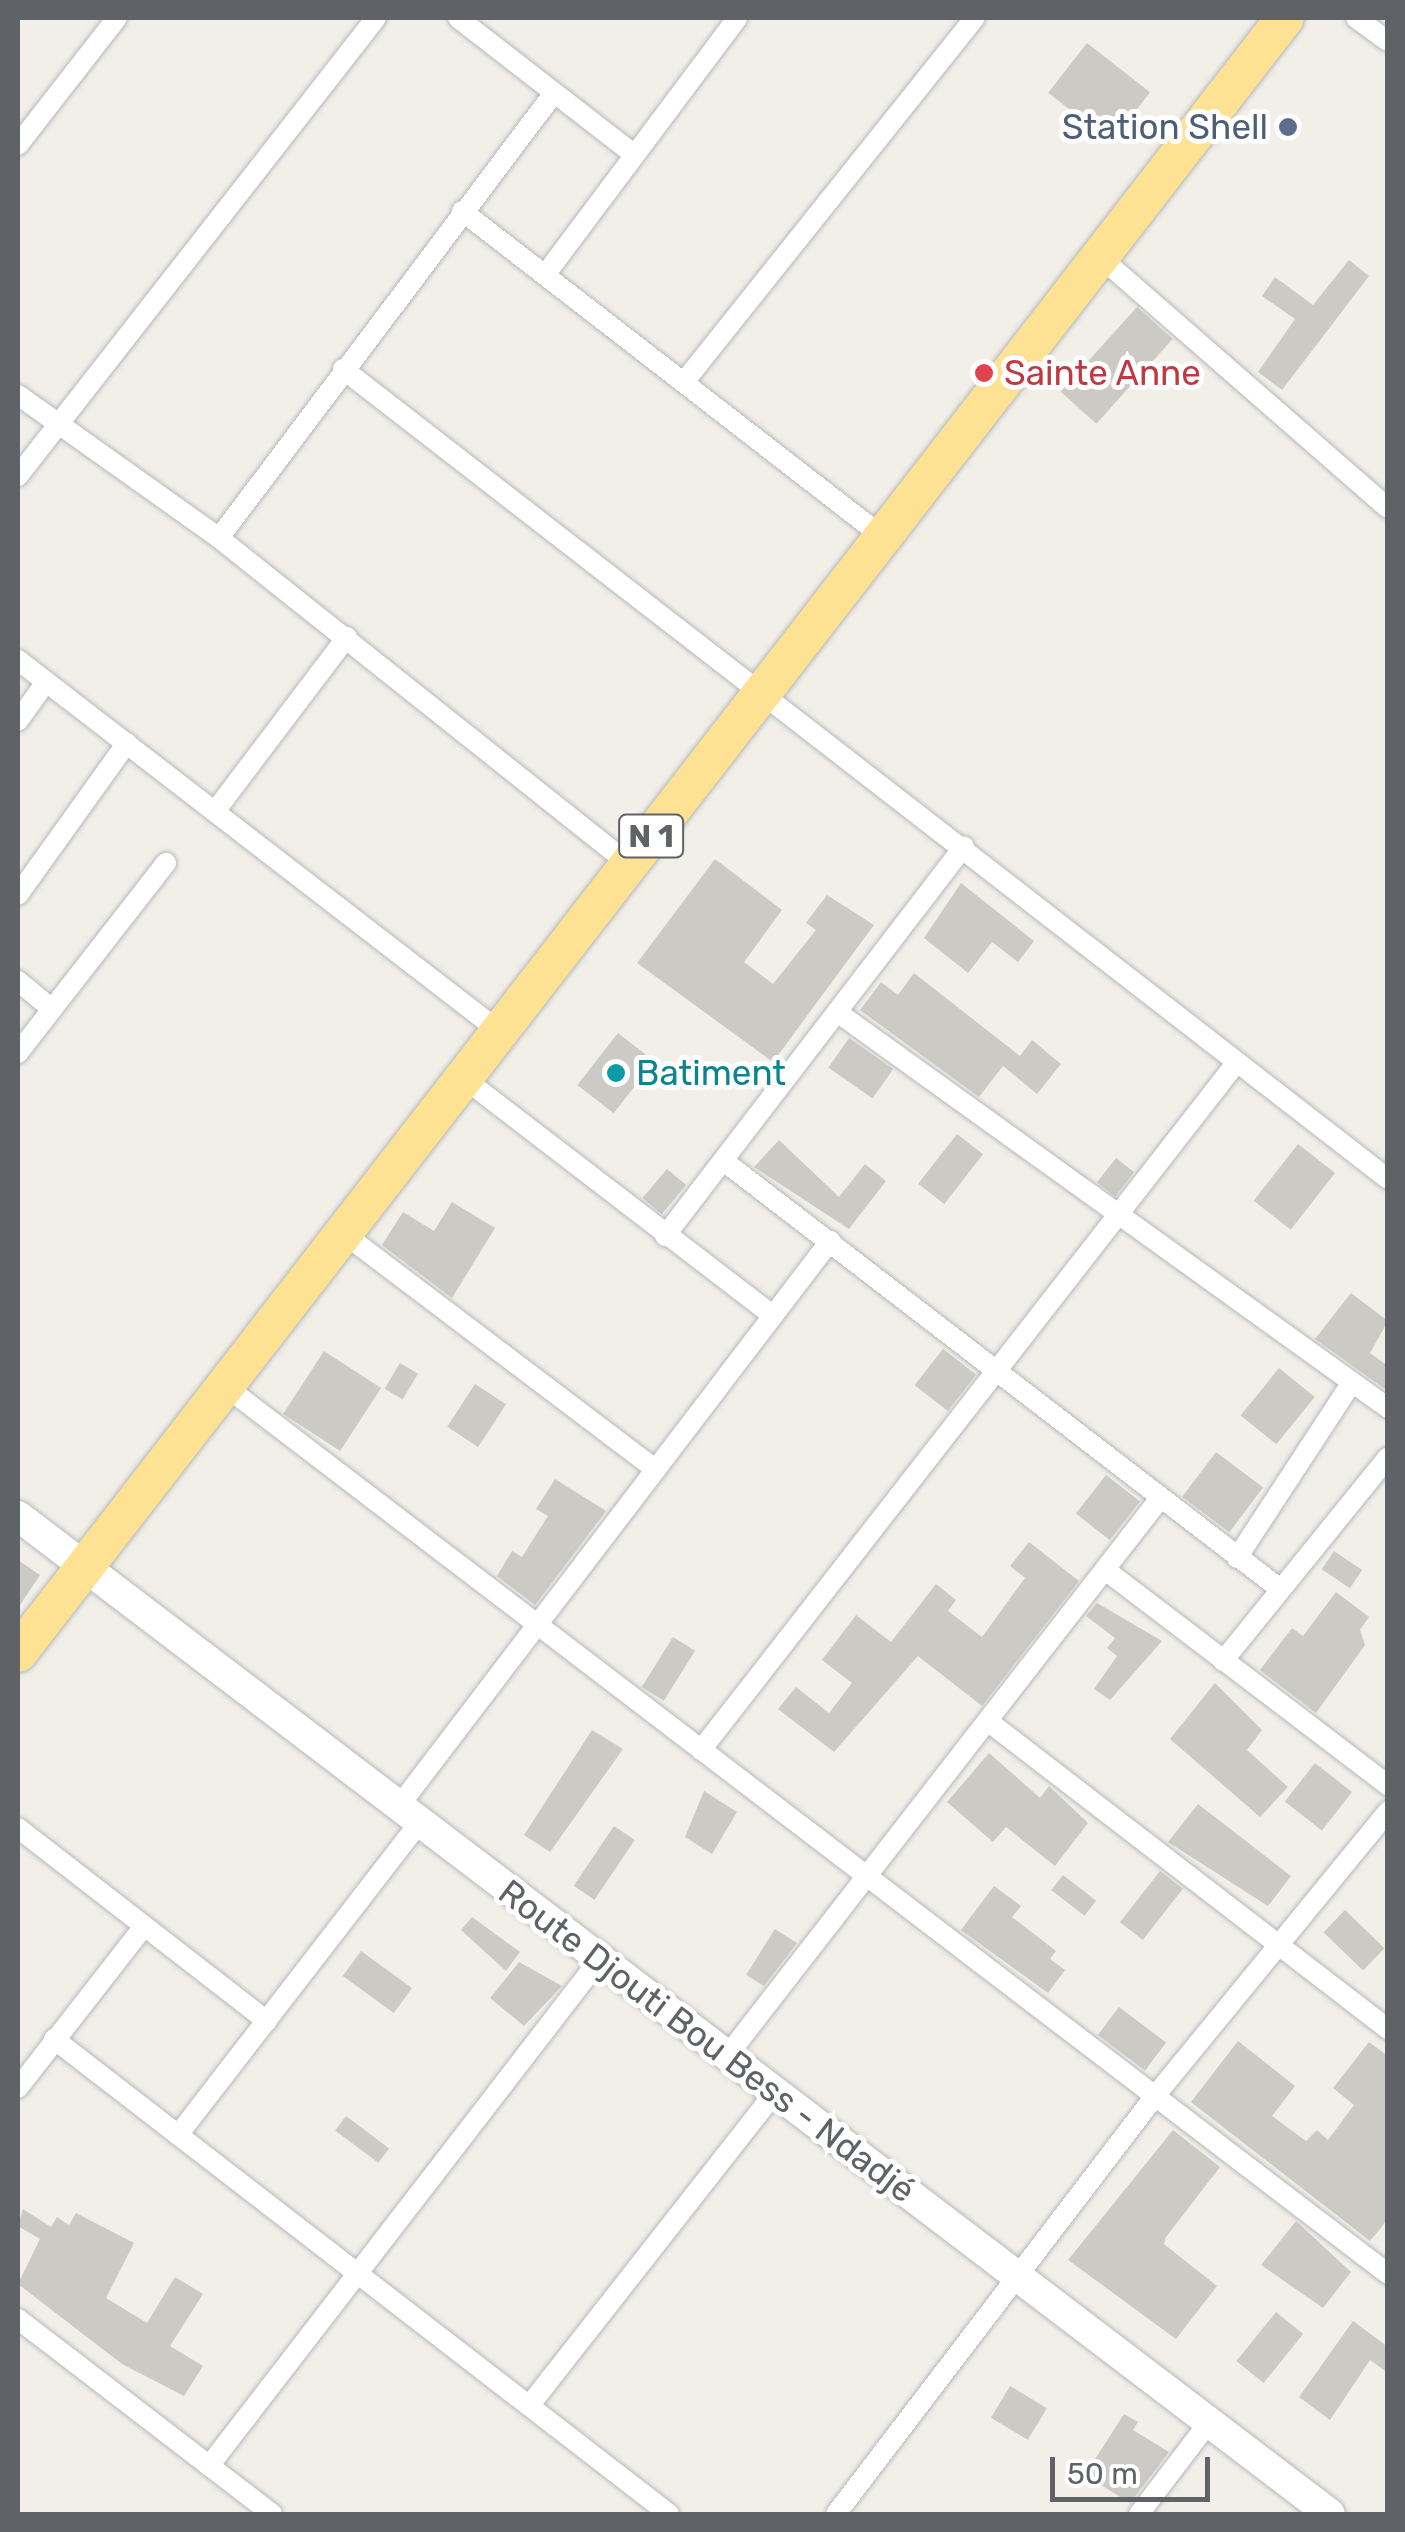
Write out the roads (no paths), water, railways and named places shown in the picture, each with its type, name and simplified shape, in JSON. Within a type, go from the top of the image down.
[{"type":"highway","name":"N 1","points":[[18,1654],[1284,18]]},
{"type":"main road","name":"Route Djouti Bou Bess - Ndadjé","points":[[18,1516],[1330,2514]]},
{"type":"street","points":[[18,145],[117,18]]},
{"type":"street","points":[[18,476],[376,18]]},
{"type":"street","points":[[458,18],[632,153]]},
{"type":"street","points":[[545,276],[632,153],[737,18]]},
{"type":"street","points":[[684,382],[975,18]]},
{"type":"street","points":[[1356,18],[1388,41]]},
{"type":"street","points":[[219,538],[343,368],[554,93]]},
{"type":"street","points":[[462,212],[884,536]]},
{"type":"street","points":[[1099,256],[1388,508]]},
{"type":"street","points":[[343,368],[764,690],[1388,1179]]},
{"type":"street","points":[[18,395],[219,538],[629,864]]},
{"type":"street","points":[[216,810],[347,637]]},
{"type":"street","points":[[18,660],[499,1030]]},
{"type":"street","points":[[18,722],[46,682]]},
{"type":"street","points":[[18,896],[128,742]]},
{"type":"street","points":[[666,1236],[964,847]]},
{"type":"street","points":[[18,1053],[166,863]]},
{"type":"street","points":[[18,981],[52,1010]]},
{"type":"street","points":[[837,1012],[1349,1387],[1388,1408]]},
{"type":"street","points":[[701,1750],[1237,1062]]},
{"type":"street","points":[[462,1077],[774,1316]]},
{"type":"street","points":[[725,1162],[1158,1501],[1280,1589]]},
{"type":"street","points":[[343,1234],[655,1469]]},
{"type":"street","points":[[178,2135],[267,2022],[541,1626],[655,1469],[830,1242]]},
{"type":"street","points":[[225,1386],[1388,2274]]},
{"type":"street","points":[[1237,1558],[1349,1387]]},
{"type":"street","points":[[1223,1661],[1388,1457]]},
{"type":"street","points":[[727,2056],[1108,1572],[1158,1501]]},
{"type":"street","points":[[1108,1572],[1388,1785]]},
{"type":"street","points":[[989,1722],[1388,2028]]},
{"type":"street","points":[[836,2514],[1154,2096],[1388,1810]]},
{"type":"street","points":[[18,1828],[267,2022]]},
{"type":"street","points":[[18,2088],[144,1926]]},
{"type":"street","points":[[209,2466],[600,1960]]},
{"type":"street","points":[[54,2040],[669,2514]]},
{"type":"street","points":[[529,2406],[775,2092]]},
{"type":"street","points":[[18,2319],[272,2514]]},
{"type":"street","points":[[1139,2514],[1209,2422]]},
{"type":"place","name":"Station Shell","points":[[1288,127]]},
{"type":"place","name":"Sainte Anne","points":[[984,373]]},
{"type":"place","name":"Batiment","points":[[616,1073]]}]
